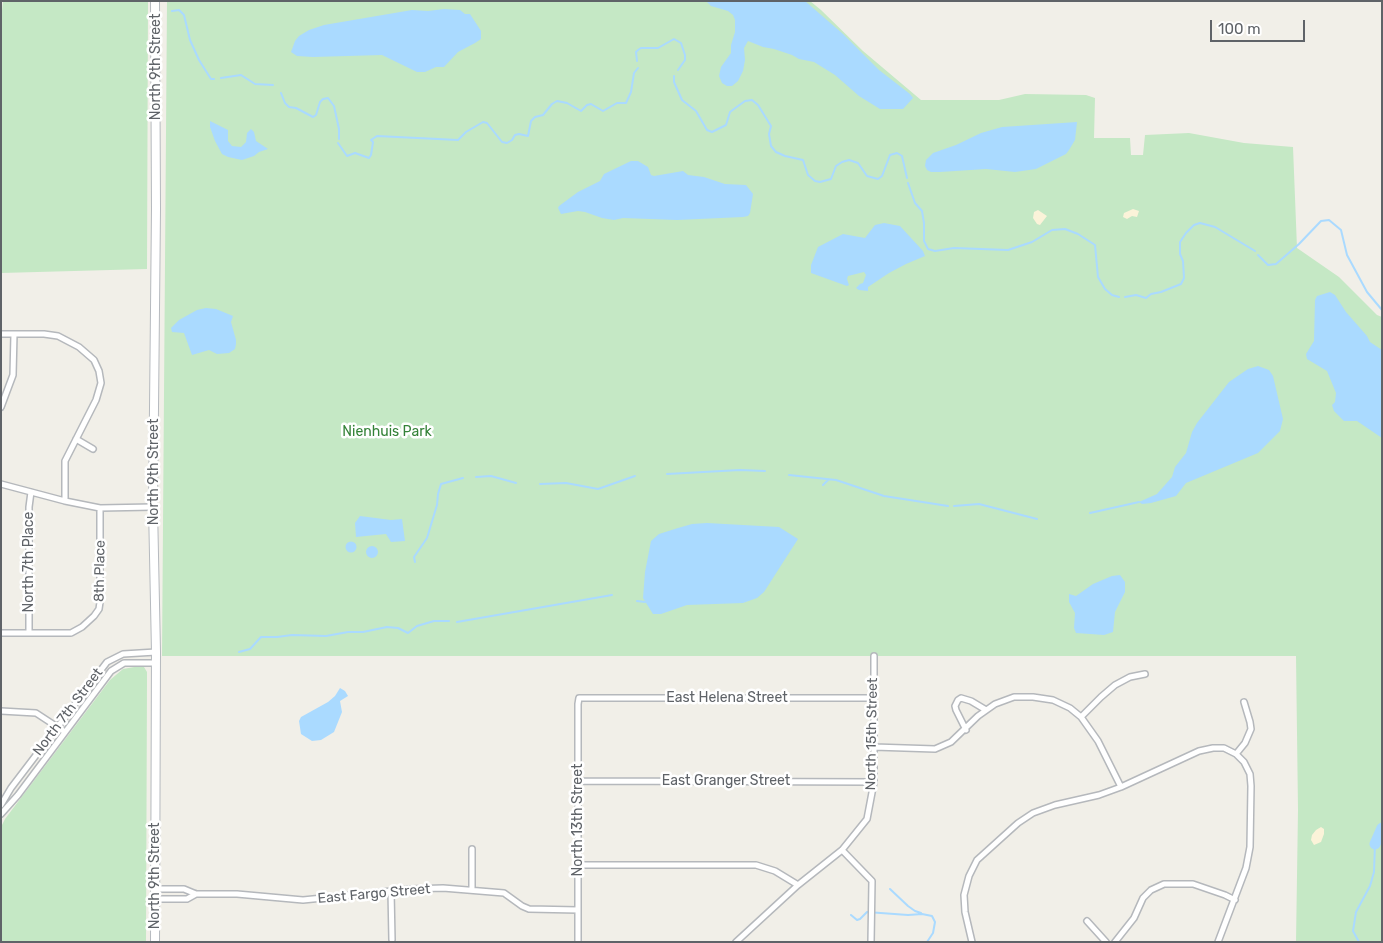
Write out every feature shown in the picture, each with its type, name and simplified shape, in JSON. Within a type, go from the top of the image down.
[{"type":"main road","name":"North 9th Street","points":[[155,942],[156,652],[153,507],[156,1]]},
{"type":"street","points":[[1,334],[44,334],[58,336],[79,347],[94,360],[99,370],[101,383],[96,400],[65,461],[65,501]]},
{"type":"street","points":[[1,407],[13,374],[14,334]]},
{"type":"street","points":[[76,439],[93,449]]},
{"type":"street","points":[[1,484],[100,508],[153,507]]},
{"type":"street","name":"North 7th Place","points":[[29,633],[29,506],[31,492]]},
{"type":"street","name":"8th Place","points":[[29,633],[71,633],[82,627],[99,609],[100,508]]},
{"type":"street","points":[[1,633],[29,633]]},
{"type":"street","name":"North 7th Street","points":[[1,805],[11,788],[107,662],[122,654],[156,652]]},
{"type":"street","name":"North 15th Street","points":[[736,942],[798,885],[842,850],[867,819],[874,782],[874,656]]},
{"type":"street","name":"North 7th Street","points":[[1,814],[18,795],[107,675],[115,668],[128,663],[156,662]]},
{"type":"street","points":[[1081,718],[1116,686],[1130,677],[1145,674]]},
{"type":"street","name":"East Helena Street","points":[[580,698],[874,698]]},
{"type":"street","name":"North 13th Street","points":[[578,942],[578,704],[580,698]]},
{"type":"street","points":[[966,730],[956,710],[955,706],[958,700],[961,698],[971,701],[986,710]]},
{"type":"street","points":[[874,747],[935,749],[951,742],[995,704],[1014,698],[1053,700],[1070,708],[1081,718],[1098,740],[1122,787]]},
{"type":"street","points":[[1236,754],[1245,743],[1251,729],[1244,702]]},
{"type":"street","points":[[1,711],[36,712],[65,732]]},
{"type":"street","points":[[972,942],[965,912],[964,895],[969,876],[977,860],[992,845],[1033,813],[1122,787],[1199,751],[1224,748],[1236,754],[1244,762],[1250,774],[1250,847],[1246,868],[1218,942]]},
{"type":"street","name":"East Granger Street","points":[[578,781],[874,782]]},
{"type":"street","points":[[472,849],[472,890]]},
{"type":"street","points":[[842,850],[872,881],[871,942]]},
{"type":"street","points":[[578,864],[756,865],[775,871],[798,885]]},
{"type":"street","points":[[1115,942],[1134,918],[1143,898],[1151,890],[1164,884],[1193,884],[1225,894],[1234,900]]},
{"type":"street","name":"East Fargo Street","points":[[155,889],[184,890],[196,894],[237,894],[303,900],[426,888],[472,890],[504,893],[529,909],[578,910]]},
{"type":"street","points":[[391,891],[392,940]]},
{"type":"street","name":"East Fargo Street","points":[[155,899],[187,899],[196,894]]},
{"type":"street","points":[[1087,921],[1106,942]]},
{"type":"green space","points":[[3,1],[148,1],[147,269],[1,273],[1,20]]},
{"type":"green space","name":"Nienhuis Park","points":[[167,1],[810,1],[863,51],[921,100],[999,100],[1025,94],[1086,95],[1095,98],[1094,138],[1130,138],[1131,155],[1143,155],[1145,135],[1189,133],[1244,143],[1293,147],[1297,248],[1339,277],[1377,315],[1382,317],[1382,942],[1296,942],[1298,810],[1296,656],[162,656]]},
{"type":"green space","points":[[144,667],[147,672],[146,942],[1,942],[1,827],[5,819],[110,680],[123,669]]},
{"type":"sand","points":[[1133,209],[1139,211],[1137,217],[1132,216],[1127,219],[1123,217],[1124,213]]},
{"type":"sand","points":[[1038,210],[1047,216],[1040,225],[1033,218],[1034,212]]},
{"type":"sand","points":[[1321,827],[1324,829],[1324,834],[1321,842],[1314,845],[1311,840],[1312,835]]},
{"type":"water","points":[[706,1],[805,1],[843,34],[879,70],[913,98],[903,109],[880,109],[859,96],[835,75],[814,62],[799,59],[748,41],[744,48],[745,60],[743,71],[738,81],[732,86],[727,86],[722,83],[719,76],[721,67],[731,53],[735,20],[728,11],[711,6]]},
{"type":"water","points":[[412,10],[460,10],[465,14],[470,14],[481,31],[481,39],[458,52],[444,67],[417,72],[382,55],[313,57],[297,56],[291,52],[299,36],[324,25]]},
{"type":"water","points":[[210,121],[228,130],[228,141],[232,146],[241,147],[246,142],[247,133],[251,129],[254,132],[256,141],[268,149],[242,160],[228,157],[222,154],[215,141]]},
{"type":"water","points":[[1077,122],[1075,140],[1066,154],[1036,169],[1015,172],[986,169],[931,172],[925,166],[926,160],[933,153],[981,133],[1002,127]]},
{"type":"water","points":[[631,161],[638,161],[648,167],[651,175],[654,176],[683,171],[688,175],[704,177],[725,184],[746,185],[753,194],[750,213],[748,216],[743,217],[677,220],[623,218],[614,220],[578,211],[561,214],[559,206],[578,192],[600,181],[604,174]]},
{"type":"water","points":[[884,223],[900,226],[923,251],[925,256],[889,273],[868,287],[868,291],[856,288],[863,283],[866,275],[864,272],[848,276],[849,285],[847,286],[811,273],[811,265],[818,247],[843,234],[865,238],[875,225]]},
{"type":"water","points":[[1330,292],[1335,295],[1370,342],[1382,350],[1382,438],[1357,421],[1344,421],[1334,411],[1332,405],[1335,402],[1336,393],[1327,371],[1307,359],[1306,354],[1314,341],[1315,300],[1317,296]]},
{"type":"water","points":[[206,308],[216,309],[233,316],[231,322],[236,344],[235,349],[229,353],[217,354],[209,350],[192,355],[184,333],[172,332],[171,328],[179,320],[197,310]]},
{"type":"water","points":[[1258,366],[1269,370],[1273,376],[1283,419],[1280,431],[1258,453],[1186,483],[1176,496],[1151,503],[1142,504],[1139,502],[1157,494],[1172,477],[1175,467],[1186,453],[1192,432],[1197,423],[1229,382],[1248,369]]},
{"type":"water","points":[[360,516],[391,520],[402,519],[405,541],[391,542],[386,534],[356,537],[355,523]]},
{"type":"water","points":[[707,523],[779,527],[798,539],[764,592],[757,598],[743,603],[687,605],[661,614],[653,614],[643,598],[645,572],[651,541],[659,534],[692,524]]},
{"type":"water","points":[[351,541],[357,547],[351,553],[345,547]]},
{"type":"water","points":[[370,546],[374,546],[378,552],[374,558],[370,558],[366,554],[366,550]]},
{"type":"water","points":[[1120,575],[1125,582],[1125,592],[1115,612],[1113,632],[1104,635],[1076,633],[1074,628],[1075,613],[1069,602],[1069,594],[1076,596],[1093,584],[1112,576]]},
{"type":"water","points":[[340,688],[348,696],[340,701],[342,712],[334,732],[321,740],[312,741],[301,734],[299,721],[301,717],[328,702]]},
{"type":"waterway","points":[[172,11],[179,10],[184,15],[190,40],[199,60],[211,79],[214,79]]},
{"type":"waterway","points":[[637,61],[636,52],[641,48],[658,48],[674,39],[681,43],[685,55],[685,60],[678,70]]},
{"type":"waterway","points":[[338,143],[347,156],[355,153],[369,158],[373,142],[371,140],[377,136],[458,140],[466,132],[483,122],[487,123],[502,142],[507,143],[515,135],[528,136],[531,121],[535,117],[543,115],[557,101],[567,103],[581,111],[591,104],[603,111],[617,103],[626,103],[631,92],[634,73],[638,68]]},
{"type":"waterway","points":[[221,78],[241,75],[255,84],[273,85]]},
{"type":"waterway","points":[[674,76],[674,82],[682,100],[696,111],[707,130],[712,132],[726,125],[730,112],[745,101],[752,100],[758,105],[771,126],[769,134],[771,146],[776,152],[785,156],[803,160],[808,175],[815,181],[820,182],[831,179],[836,166],[849,160],[858,163],[867,176],[878,179],[882,176],[890,155],[897,153],[902,156],[907,178]]},
{"type":"waterway","points":[[281,93],[289,107],[296,108],[313,117],[316,115],[320,102],[328,98],[334,106],[339,139]]},
{"type":"waterway","points":[[908,183],[915,203],[922,211],[924,241],[928,249],[935,251],[954,248],[1008,250],[1032,242],[1052,230],[1065,229],[1078,234],[1095,245],[1098,277],[1105,289],[1112,295],[1119,297]]},
{"type":"waterway","points":[[1258,255],[1268,265],[1276,264],[1321,221],[1329,220],[1341,230],[1347,255],[1367,292],[1382,310]]},
{"type":"waterway","points":[[1125,297],[1136,295],[1146,298],[1151,294],[1181,284],[1184,278],[1180,242],[1194,225],[1200,223],[1215,227],[1255,251]]},
{"type":"waterway","points":[[667,474],[740,470],[765,471]]},
{"type":"waterway","points":[[789,475],[836,480],[884,496],[948,506]]},
{"type":"waterway","points":[[476,477],[491,476],[516,483]]},
{"type":"waterway","points":[[540,484],[566,483],[598,489],[635,476]]},
{"type":"waterway","points":[[415,562],[414,557],[427,538],[441,484],[463,478]]},
{"type":"waterway","points":[[823,485],[828,480]]},
{"type":"waterway","points":[[1090,513],[1139,502]]},
{"type":"waterway","points":[[954,506],[979,504],[1037,519]]},
{"type":"waterway","points":[[457,622],[612,595]]},
{"type":"waterway","points":[[637,601],[645,602]]},
{"type":"waterway","points":[[239,652],[250,649],[261,637],[292,635],[326,636],[387,627],[398,628],[408,633],[417,626],[434,621],[449,621]]},
{"type":"waterway","points":[[1375,844],[1382,828]]},
{"type":"waterway","points":[[1359,942],[1353,931],[1356,912],[1370,886],[1374,872],[1375,844]]},
{"type":"waterway","points":[[890,889],[908,906],[921,913]]},
{"type":"waterway","points":[[851,915],[857,920],[867,912],[932,916],[935,922],[933,933],[927,942]]}]
